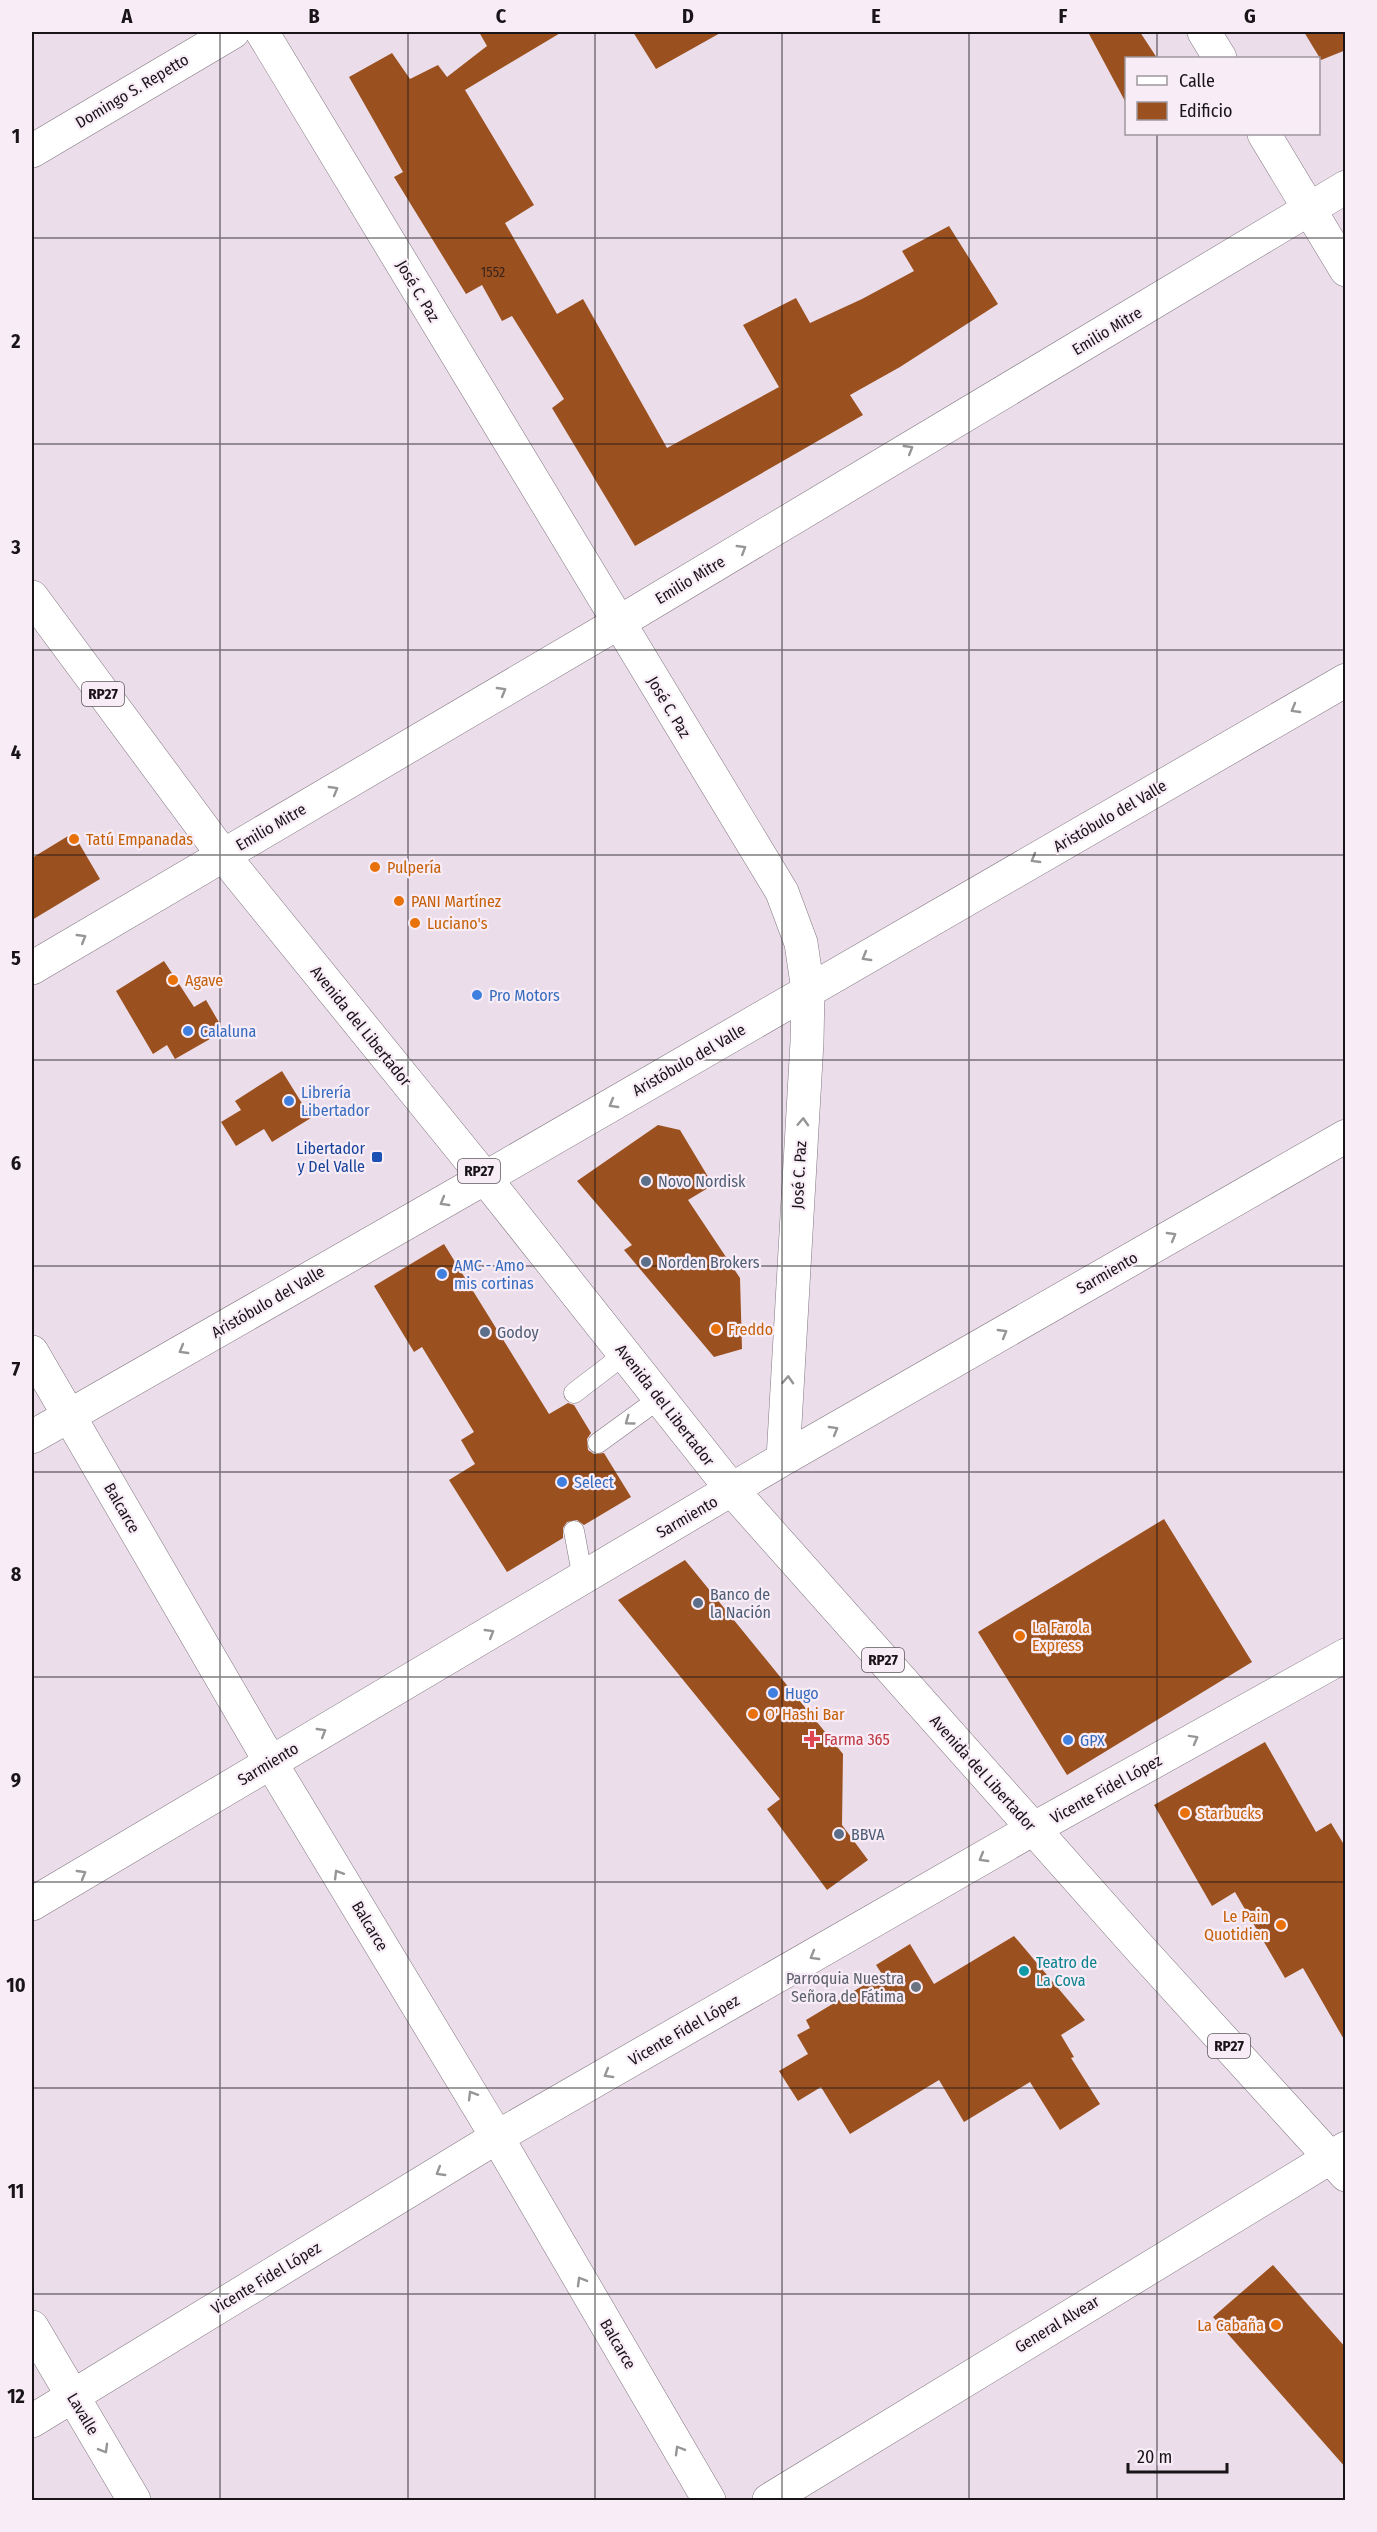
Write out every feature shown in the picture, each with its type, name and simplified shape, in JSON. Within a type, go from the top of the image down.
[{"type":"street","name":"Domingo S. Repetto","points":[[32,151],[233,32]]},
{"type":"street","name":"José C. Paz","points":[[262,32],[782,892],[801,943],[808,990],[783,1459]]},
{"type":"street","points":[[1204,32],[1219,57]]},
{"type":"street","points":[[1265,135],[1346,270]]},
{"type":"street","name":"Emilio Mitre","points":[[32,968],[618,623],[1346,188]]},
{"type":"street","name":"Avenida del Libertador","points":[[32,597],[223,855],[485,1178],[733,1491],[1033,1829],[1340,2160]]},
{"type":"street","name":"Aristóbulo del Valle","points":[[32,1437],[1346,680]]},
{"type":"street","name":"Sarmiento","points":[[32,1904],[733,1491],[783,1459],[1346,1136]]},
{"type":"street","name":"Balcarce","points":[[32,1352],[271,1763],[497,2137],[709,2500]]},
{"type":"street","name":"Vicente Fidel López","points":[[32,2421],[497,2137],[1033,1829],[1346,1655]]},
{"type":"street","name":"General Alvear","points":[[769,2500],[1340,2160]]},
{"type":"street","name":"Lavalle","points":[[32,2327],[134,2500]]},
{"type":"lane","points":[[574,1393],[625,1354]]},
{"type":"lane","points":[[598,1443],[660,1398]]},
{"type":"lane","points":[[574,1531],[583,1579]]},
{"type":"building","points":[[479,32],[562,32],[465,90],[534,205],[505,223],[557,314],[583,299],[667,448],[779,387],[743,325],[796,298],[810,323],[862,299],[914,271],[902,251],[949,226],[998,304],[900,367],[850,395],[863,415],[635,546],[552,408],[564,399],[512,316],[502,321],[482,285],[466,294],[394,177],[403,172],[349,77],[392,53],[410,79],[438,65],[447,77],[487,46]]},
{"type":"building","points":[[633,32],[722,32],[656,69]]},
{"type":"building","points":[[1088,32],[1140,32],[1156,57],[1125,57],[1125,101]]},
{"type":"building","points":[[1304,32],[1346,32],[1346,50],[1321,60]]},
{"type":"building","points":[[73,833],[100,879],[32,920],[32,858]]},
{"type":"building","points":[[164,961],[194,1007],[206,1000],[224,1031],[175,1059],[167,1045],[153,1054],[116,991]]},
{"type":"building","points":[[282,1071],[311,1118],[272,1142],[264,1129],[236,1146],[221,1122],[241,1110],[235,1101]]},
{"type":"building","points":[[658,1125],[680,1130],[713,1185],[688,1200],[740,1278],[742,1349],[714,1357],[624,1250],[632,1245],[577,1181]]},
{"type":"building","points":[[444,1244],[549,1414],[568,1403],[574,1405],[591,1433],[587,1439],[588,1450],[594,1454],[604,1453],[631,1497],[584,1525],[577,1520],[567,1522],[563,1528],[563,1538],[507,1572],[449,1480],[475,1464],[461,1440],[474,1432],[422,1347],[414,1352],[374,1286]]},
{"type":"building","points":[[1164,1519],[1252,1662],[1067,1775],[978,1632]]},
{"type":"building","points":[[685,1560],[843,1754],[842,1825],[868,1860],[827,1890],[767,1809],[780,1799],[618,1600]]},
{"type":"building","points":[[1265,1742],[1316,1832],[1331,1823],[1346,1848],[1346,2043],[1303,1968],[1285,1978],[1235,1892],[1212,1906],[1154,1805]]},
{"type":"building","points":[[1014,1936],[1085,2020],[1061,2035],[1074,2057],[1071,2058],[1100,2104],[1060,2130],[1030,2082],[964,2122],[939,2080],[850,2134],[821,2087],[798,2101],[779,2071],[808,2054],[797,2035],[810,2028],[806,2020],[882,1974],[876,1965],[910,1944],[934,1984]]},
{"type":"building","points":[[1273,2265],[1346,2348],[1346,2468],[1213,2317]]},
{"type":"place","name":"Tatú Empanadas","points":[[74,839]]},
{"type":"place","name":"Pulpería","points":[[375,867]]},
{"type":"place","name":"PANI Martínez","points":[[399,901]]},
{"type":"place","name":"Luciano's","points":[[415,923]]},
{"type":"place","name":"Agave","points":[[173,980]]},
{"type":"place","name":"Pro Motors","points":[[477,995]]},
{"type":"place","name":"Calaluna","points":[[188,1031]]},
{"type":"place","name":"Librería Libertador","points":[[289,1101]]},
{"type":"place","name":"Libertador y Del Valle","points":[[377,1157]]},
{"type":"place","name":"Novo Nordisk","points":[[646,1181]]},
{"type":"place","name":"Norden Brokers","points":[[646,1262]]},
{"type":"place","name":"AMC - Amo mis cortinas","points":[[442,1274]]},
{"type":"place","name":"Freddo","points":[[716,1329]]},
{"type":"place","name":"Godoy","points":[[485,1332]]},
{"type":"place","name":"Select","points":[[562,1482]]},
{"type":"place","name":"Banco de la Nación","points":[[698,1603]]},
{"type":"place","name":"La Farola Express","points":[[1020,1636]]},
{"type":"place","name":"Hugo","points":[[773,1693]]},
{"type":"place","name":"O' Hashi Bar","points":[[753,1714]]},
{"type":"place","name":"Farma 365","points":[[812,1739]]},
{"type":"place","name":"GPX","points":[[1068,1740]]},
{"type":"place","name":"Starbucks","points":[[1185,1813]]},
{"type":"place","name":"BBVA","points":[[839,1834]]},
{"type":"place","name":"Le Pain Quotidien","points":[[1281,1925]]},
{"type":"place","name":"Teatro de La Cova","points":[[1024,1971]]},
{"type":"place","name":"Parroquia Nuestra Señora de Fátima","points":[[916,1987]]},
{"type":"place","name":"La Cabaña","points":[[1276,2325]]}]
